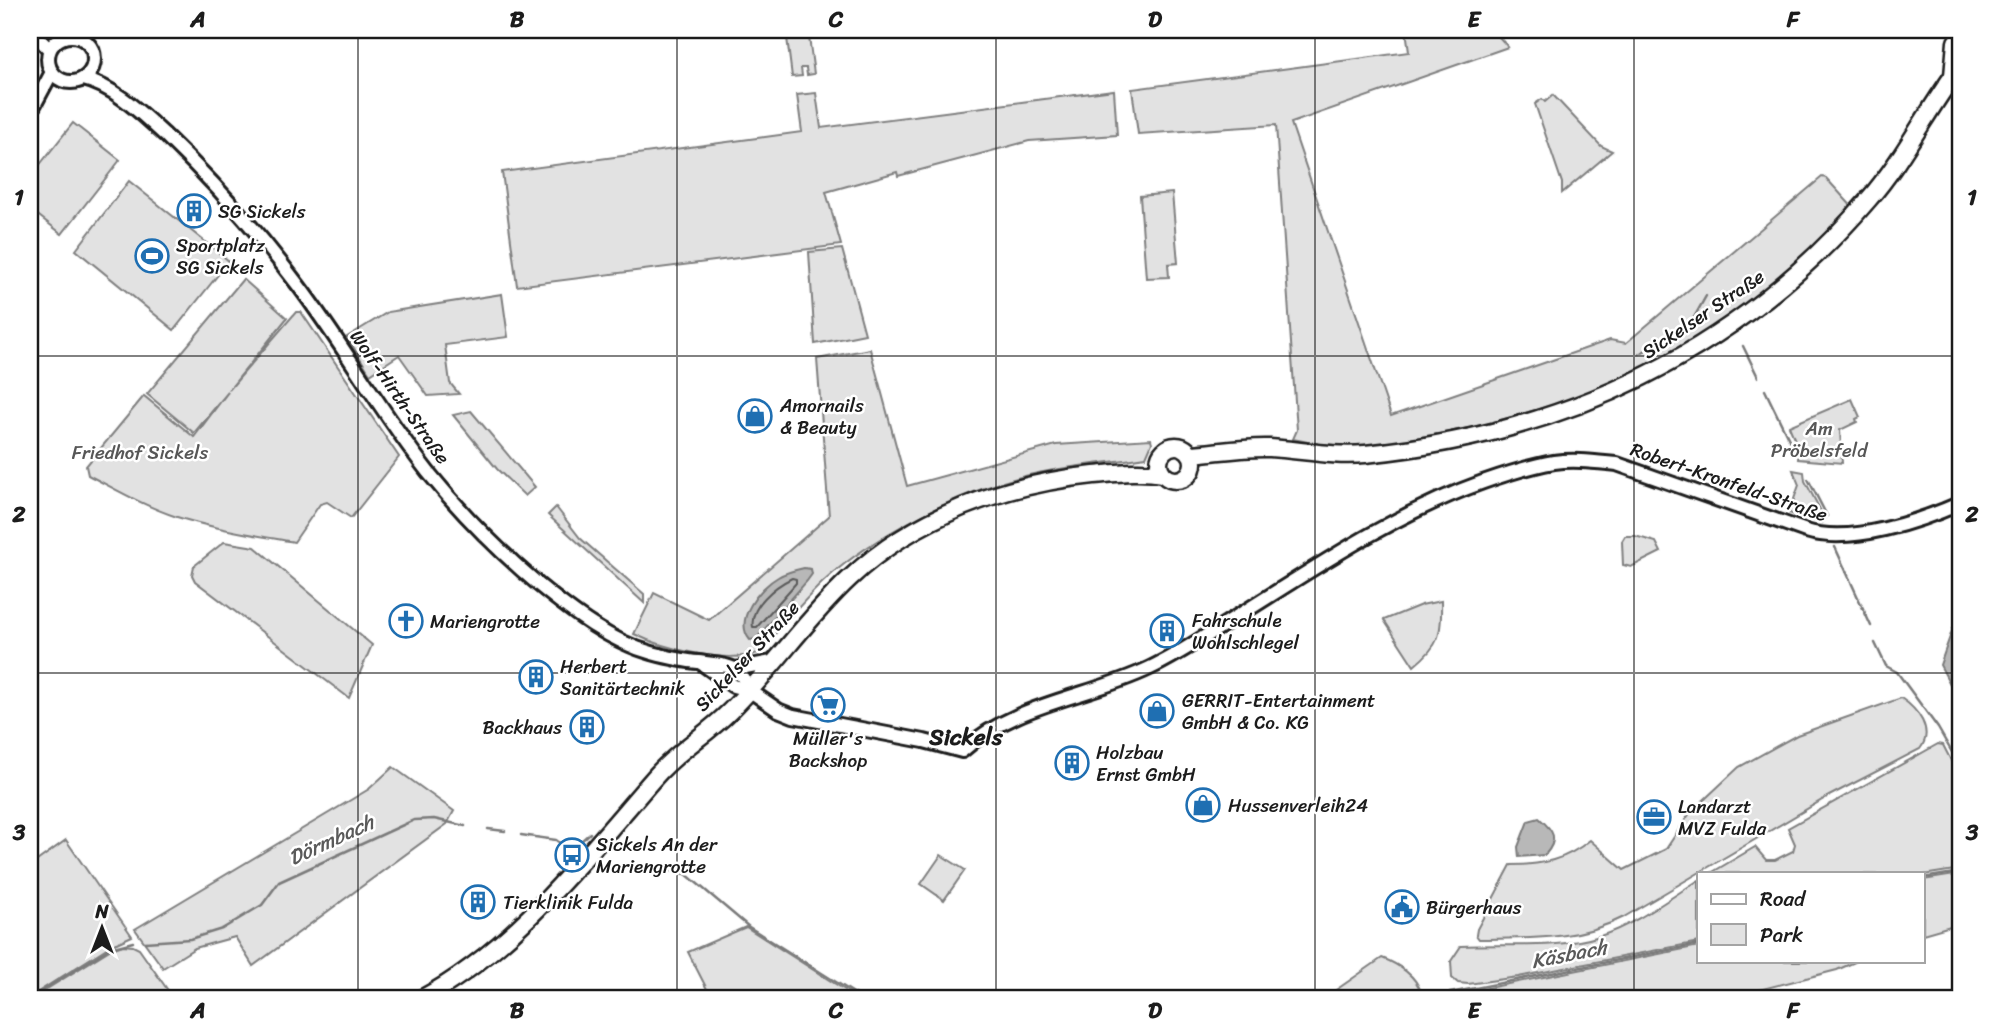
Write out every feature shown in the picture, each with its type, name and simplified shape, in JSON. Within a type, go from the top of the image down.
[{"type":"main road","name":"Sickelser Straße","points":[[1192,460],[1219,452],[1266,448],[1322,454],[1363,454],[1469,438],[1520,426],[1569,410],[1658,371],[1735,323],[1783,286],[1819,253],[1870,199],[1892,171],[1957,70],[1957,39]]},
{"type":"main road","points":[[1173,446],[1184,447],[1192,460],[1188,475],[1181,479],[1173,480],[1163,474],[1159,466],[1160,455],[1173,446]]},
{"type":"main road","name":"Sickelser Straße","points":[[1132,472],[1160,455]]},
{"type":"main road","name":"Sickelser Straße","points":[[421,999],[477,964],[512,934],[676,754],[729,712],[830,597],[871,559],[949,512],[1027,484],[1132,472],[1163,474]]},
{"type":"street","points":[[33,30],[54,44]]},
{"type":"street","points":[[73,35],[87,41],[92,47],[94,62],[92,69],[83,79],[76,82],[57,77],[47,61],[54,44],[73,35]]},
{"type":"street","name":"Wolf-Hirth-Straße","points":[[94,62],[113,92]]},
{"type":"street","points":[[33,108],[57,77]]},
{"type":"street","name":"Wolf-Hirth-Straße","points":[[83,79],[113,92],[184,153],[267,246],[447,495],[482,532],[539,584],[606,632],[653,654],[736,668],[772,662]]},
{"type":"street","name":"Robert-Kronfeld-Straße","points":[[962,751],[991,730],[1026,712],[1149,668],[1195,643],[1408,513],[1460,490],[1527,468],[1554,462],[1586,460],[1617,464],[1807,531],[1829,536],[1854,534],[1900,524],[1961,503]]},
{"type":"street","name":"Wolf-Hirth-Straße","points":[[701,663],[733,686],[749,690],[778,710],[793,716],[962,751]]},
{"type":"street","points":[[736,668],[745,678],[749,690]]},
{"type":"green space","points":[[786,30],[808,30],[814,74],[807,75],[806,68],[801,68],[802,76],[792,77]]},
{"type":"green space","points":[[1406,30],[1493,30],[1508,47],[1291,123],[1391,416],[1610,340],[1626,343],[1822,177],[1826,178],[1855,210],[1733,320],[1626,384],[1487,424],[1392,444],[1333,447],[1293,439],[1297,430],[1276,125],[1138,134],[1132,89],[1409,52]]},
{"type":"green space","points":[[1114,90],[1117,135],[1029,141],[826,192],[841,245],[517,286],[502,172],[802,132],[797,95],[816,93],[821,128]]},
{"type":"green space","points":[[1553,95],[1601,146],[1612,151],[1562,193],[1562,183],[1535,104],[1542,99],[1545,102]]},
{"type":"green space","points":[[73,123],[120,160],[62,234],[30,209],[30,177]]},
{"type":"green space","name":"Sportplatz SG Sickels","points":[[129,181],[229,261],[174,330],[76,250]]},
{"type":"green space","points":[[1172,193],[1178,263],[1168,264],[1169,277],[1146,278],[1140,196]]},
{"type":"green space","points":[[842,249],[865,334],[815,344],[809,252]]},
{"type":"green space","name":"Friedhof Sickels","points":[[243,279],[287,318],[229,390],[296,312],[301,312],[399,457],[351,518],[327,502],[320,504],[294,542],[220,528],[165,513],[88,475],[86,466],[144,396],[194,437],[228,392],[194,433],[147,394]]},
{"type":"green space","points":[[502,294],[508,337],[445,345],[450,383],[459,394],[428,396],[399,355],[370,374],[347,337],[388,312]]},
{"type":"green space","points":[[870,349],[907,486],[1056,445],[1151,439],[1152,443],[1146,457],[1025,476],[972,493],[918,517],[867,548],[823,582],[758,653],[729,657],[712,656],[678,650],[634,634],[654,593],[709,620],[829,516],[817,359]]},
{"type":"green space","name":"Am Pröbelsfeld","points":[[1852,399],[1860,417],[1856,419],[1857,422],[1840,430],[1842,463],[1798,459],[1799,450],[1789,426]]},
{"type":"green space","points":[[471,411],[535,487],[525,496],[497,469],[453,415]]},
{"type":"green space","name":"Am Pröbelsfeld","points":[[1793,470],[1804,472],[1805,481],[1825,519],[1822,523],[1789,513],[1799,485]]},
{"type":"green space","points":[[556,507],[580,538],[644,594],[644,603],[548,515]]},
{"type":"green space","points":[[1625,536],[1656,542],[1661,552],[1631,567],[1623,565],[1622,541]]},
{"type":"green space","points":[[224,542],[255,547],[372,645],[349,698],[195,581],[192,575],[194,566]]},
{"type":"green space","points":[[1441,601],[1438,638],[1429,652],[1414,666],[1384,620],[1421,605]]},
{"type":"green space","points":[[1901,698],[1918,714],[1926,735],[1920,749],[1829,796],[1607,925],[1553,937],[1479,939],[1476,935],[1511,865],[1533,864],[1563,857],[1590,840],[1624,870],[1666,849],[1690,813],[1739,767],[1797,735]]},
{"type":"green space","points":[[1938,744],[1943,745],[1961,780],[1961,869],[1924,875],[1924,872],[1713,872],[1755,847],[1766,860],[1775,860],[1793,851],[1795,844],[1788,828]]},
{"type":"green space","points":[[393,767],[454,811],[447,824],[253,966],[235,937],[195,948],[163,968],[135,929],[369,789]]},
{"type":"green space","points":[[66,840],[132,936],[110,946],[30,997],[30,866]]},
{"type":"green space","points":[[941,855],[965,870],[944,900],[921,884]]},
{"type":"green space","points":[[1961,874],[1961,923],[1924,934],[1924,880]]},
{"type":"green space","points":[[1697,881],[1697,942],[1518,977],[1468,984],[1458,983],[1452,978],[1451,961],[1461,946],[1566,943],[1600,936],[1639,918]]},
{"type":"green space","points":[[746,927],[859,999],[712,999],[688,952]]},
{"type":"green space","points":[[123,945],[139,949],[174,999],[31,999],[111,949]]},
{"type":"green space","points":[[1697,946],[1697,962],[1855,962],[1837,970],[1724,999],[1452,999],[1454,995]]},
{"type":"green space","points":[[1382,958],[1411,976],[1421,993],[1418,997],[1323,999]]},
{"type":"water","points":[[804,568],[811,569],[812,574],[807,581],[756,639],[750,640],[745,623],[757,596],[778,577]]},
{"type":"water","points":[[1961,626],[1961,705],[1940,665],[1953,628]]},
{"type":"water","points":[[1539,818],[1553,835],[1552,844],[1545,855],[1519,857],[1518,847],[1528,821]]},
{"type":"waterway","points":[[1639,354],[1686,327],[1706,296]]},
{"type":"waterway","points":[[1743,346],[1758,377]]},
{"type":"waterway","points":[[1765,390],[1796,454]]},
{"type":"waterway","points":[[1808,479],[1827,516]]},
{"type":"waterway","points":[[1835,547],[1871,626]]},
{"type":"waterway","points":[[1875,643],[1886,666],[1897,672],[1938,728],[1961,768]]},
{"type":"waterway","name":"Dörmbach","points":[[145,942],[190,939],[222,929],[262,905],[279,882],[414,820],[434,819],[465,826]]},
{"type":"waterway","name":"Dörmbach","points":[[488,829],[505,831]]},
{"type":"waterway","name":"Dörmbach","points":[[521,835],[556,840],[570,851],[590,833]]},
{"type":"waterway","name":"Dörmbach","points":[[640,864],[686,874],[749,927],[863,999]]},
{"type":"waterway","name":"Käsbach","points":[[1924,878],[1961,872]]},
{"type":"waterway","name":"Dörmbach","points":[[30,998],[110,948],[133,942]]},
{"type":"waterway","name":"Käsbach","points":[[1445,994],[1697,944]]},
{"type":"place","name":"SG Sickels","points":[[194,211]]},
{"type":"place","name":"Sportplatz SG Sickels","points":[[152,256]]},
{"type":"place","name":"Amornails & Beauty","points":[[755,416]]},
{"type":"place","name":"Mariengrotte","points":[[406,621]]},
{"type":"place","name":"Fahrschule Wohlschlegel","points":[[1167,631]]},
{"type":"place","name":"Herbert Sanitärtechnik","points":[[536,677]]},
{"type":"place","name":"Müller's Backshop","points":[[828,705]]},
{"type":"place","name":"GERRIT-Entertainment GmbH & Co. KG","points":[[1157,711]]},
{"type":"place","name":"Backhaus","points":[[587,727]]},
{"type":"place","name":"Holzbau Ernst GmbH","points":[[1072,763]]},
{"type":"place","name":"Hussenverleih24","points":[[1203,805]]},
{"type":"place","name":"Landarzt MVZ Fulda","points":[[1654,817]]},
{"type":"place","name":"Sickels An der Mariengrotte","points":[[572,855]]},
{"type":"place","name":"Tierklinik Fulda","points":[[478,902]]},
{"type":"place","name":"Bürgerhaus","points":[[1402,907]]},
{"type":"district","name":"Sickels","points":[[966,737]]}]
